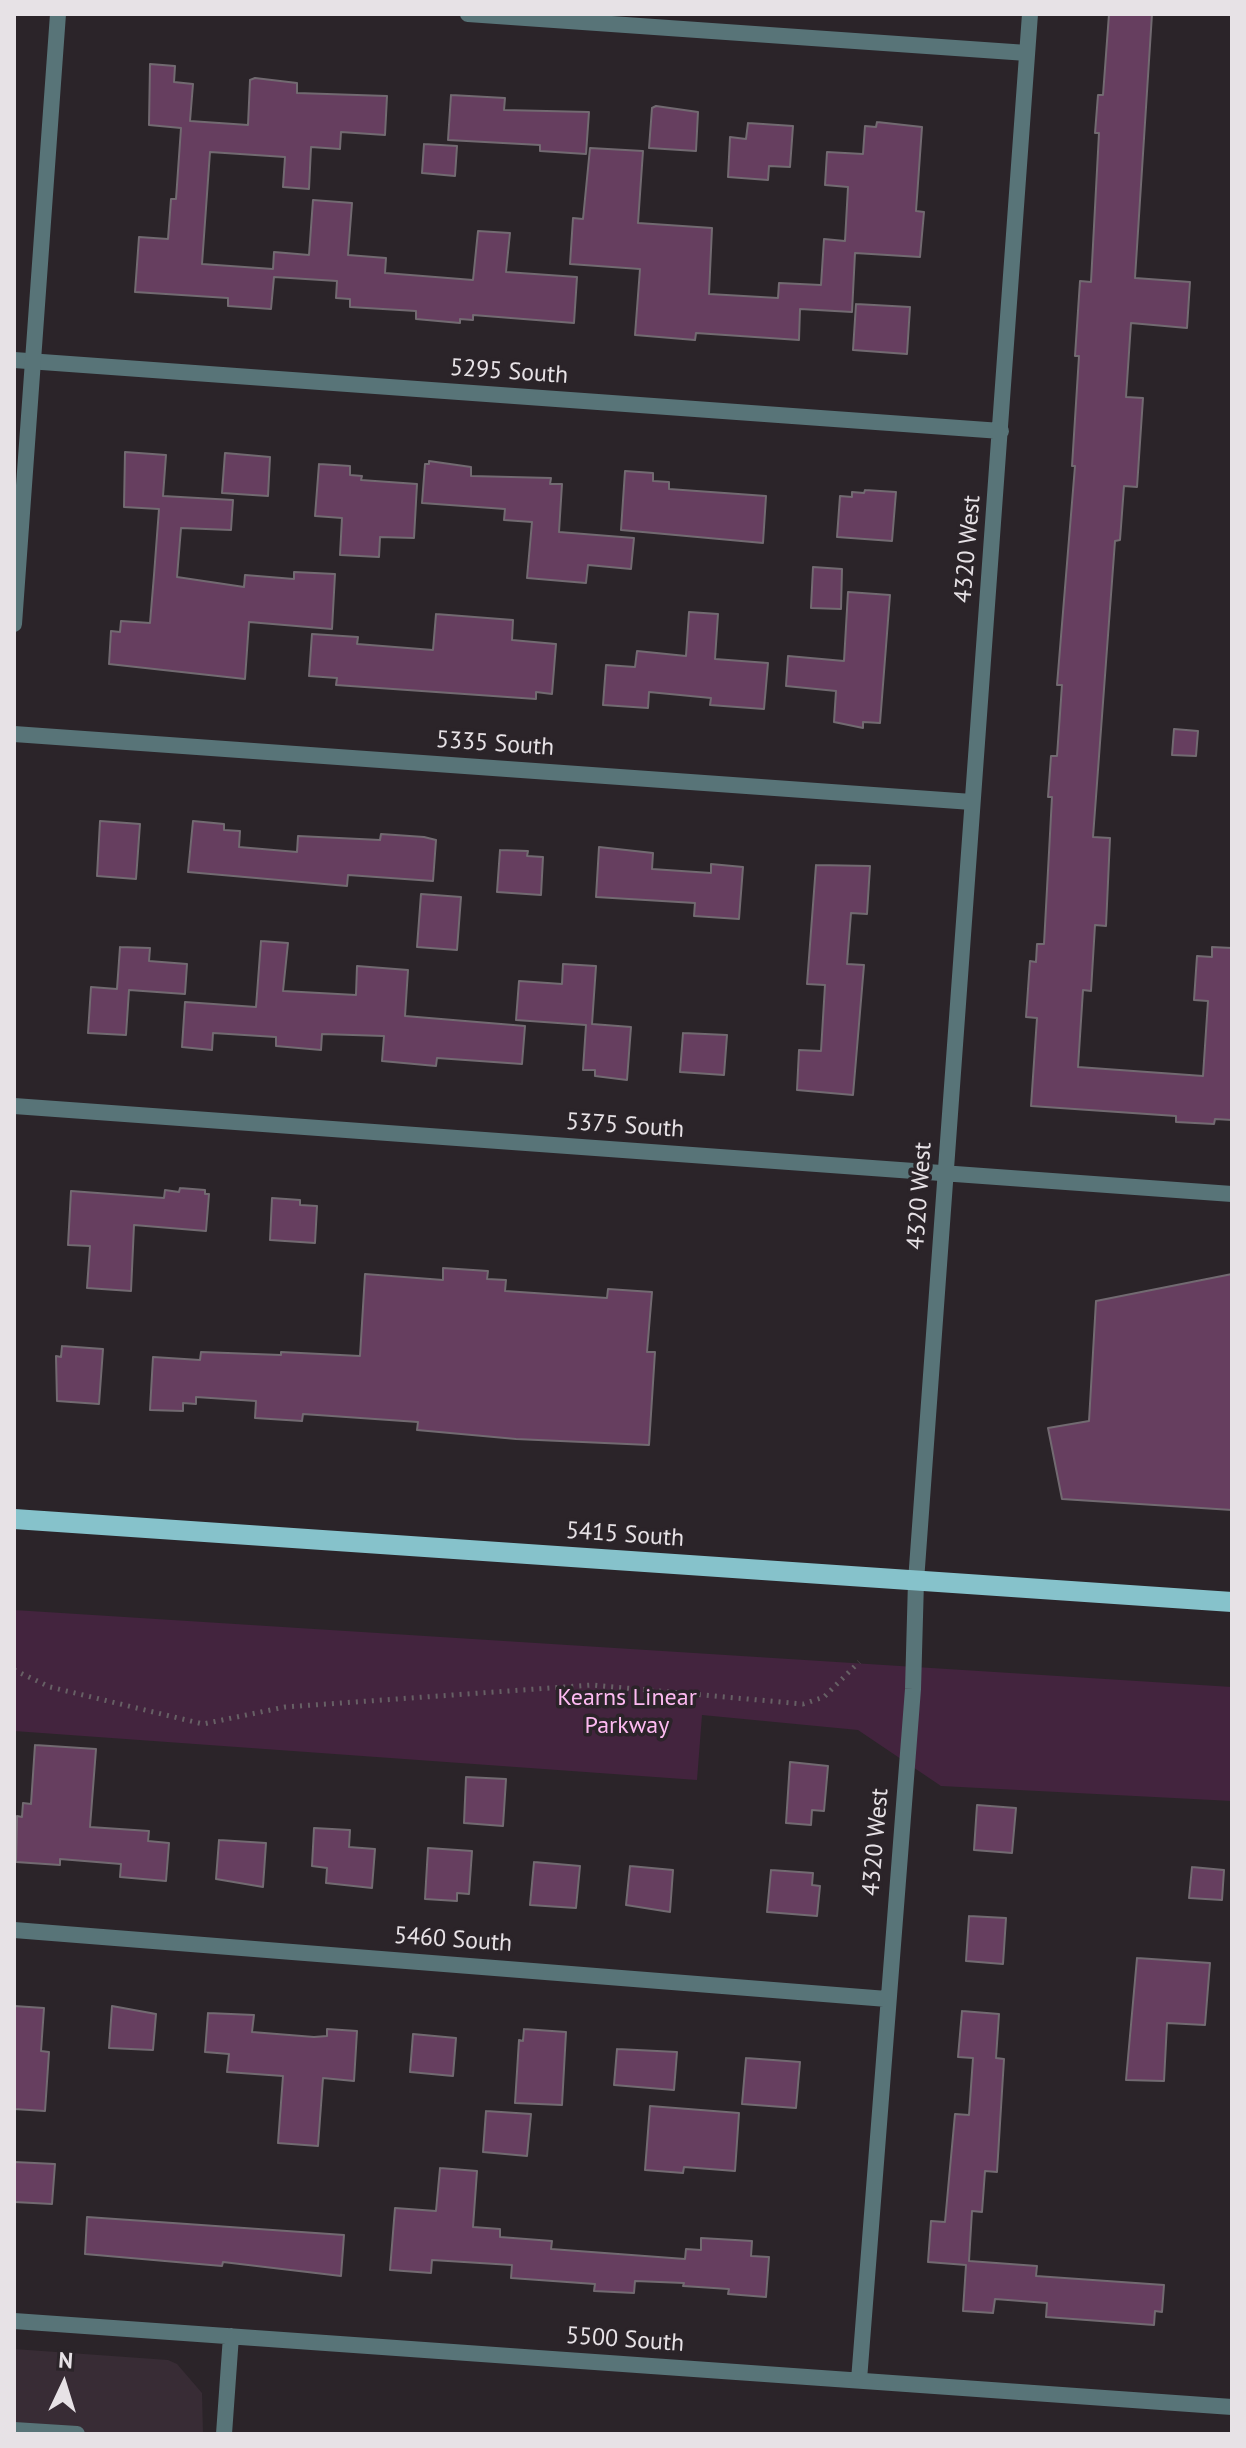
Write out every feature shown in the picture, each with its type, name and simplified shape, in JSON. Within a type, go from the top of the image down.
[{"type":"main road","name":"5415 South","points":[[14,1519],[1232,1602]]},
{"type":"street","points":[[14,624],[58,14]]},
{"type":"street","points":[[468,14],[1027,53]]},
{"type":"street","name":"4320 West","points":[[859,2380],[913,1689],[916,1581],[1030,14]]},
{"type":"street","name":"5295 South","points":[[14,360],[1001,431]]},
{"type":"street","name":"5335 South","points":[[14,734],[972,802]]},
{"type":"street","name":"5375 South","points":[[14,1106],[1232,1194]]},
{"type":"street","name":"5460 South","points":[[14,1930],[887,1999]]},
{"type":"street","name":"5500 South","points":[[14,2321],[1232,2407]]},
{"type":"street","points":[[224,2434],[231,2336]]},
{"type":"street","points":[[14,2430],[77,2434]]},
{"type":"path","points":[[14,1670],[50,1687],[203,1724],[285,1707],[592,1685],[803,1704],[824,1697],[859,1662]]},
{"type":"shaded area","points":[[14,2349],[168,2360],[177,2364],[202,2393],[203,2434],[14,2434]]},
{"type":"green space","name":"Kearns Linear Parkway","points":[[14,1610],[1232,1687],[1232,1801],[941,1786],[858,1730],[702,1715],[697,1780],[14,1731]]},
{"type":"building","points":[[1109,14],[1152,14],[1135,278],[1190,282],[1187,328],[1131,323],[1126,397],[1143,398],[1137,487],[1124,486],[1120,540],[1115,541],[1093,837],[1110,838],[1106,926],[1095,925],[1091,991],[1083,990],[1078,1067],[1203,1076],[1208,1001],[1194,1000],[1197,956],[1212,957],[1212,947],[1232,948],[1232,1120],[1215,1119],[1214,1124],[1176,1122],[1176,1116],[1031,1106],[1037,1018],[1026,1017],[1030,961],[1036,962],[1037,944],[1044,944],[1052,797],[1048,797],[1051,756],[1057,756],[1062,685],[1057,685],[1075,466],[1072,466],[1080,281],[1091,282],[1099,133],[1095,133],[1098,95],[1103,95]]},
{"type":"building","points":[[150,64],[175,66],[174,82],[193,84],[190,121],[248,125],[250,80],[255,78],[297,83],[297,93],[387,96],[385,135],[341,132],[340,149],[311,147],[309,189],[283,187],[285,157],[210,152],[202,264],[273,269],[274,252],[309,255],[313,200],[352,203],[348,255],[386,258],[385,273],[473,280],[478,231],[510,233],[506,272],[577,277],[574,323],[473,315],[473,320],[460,319],[460,323],[416,319],[416,311],[350,307],[350,299],[336,298],[337,281],[274,277],[271,309],[228,306],[228,298],[135,292],[139,237],[168,239],[171,199],[176,199],[181,128],[149,125]]},
{"type":"building","points":[[451,95],[505,98],[504,110],[589,112],[586,154],[540,151],[540,145],[448,140]]},
{"type":"building","points":[[652,108],[698,112],[696,151],[649,148]]},
{"type":"building","points":[[877,122],[922,127],[916,211],[924,212],[920,257],[855,253],[852,312],[800,309],[799,340],[696,333],[695,340],[635,335],[640,269],[570,264],[573,218],[583,219],[590,148],[643,151],[638,223],[712,228],[709,294],[778,298],[779,283],[821,285],[824,239],[845,241],[848,187],[825,185],[827,152],[863,154],[865,126],[876,127]]},
{"type":"building","points":[[748,123],[793,126],[790,167],[769,166],[768,180],[728,177],[730,137],[746,139]]},
{"type":"building","points":[[424,144],[457,146],[455,176],[422,173]]},
{"type":"building","points":[[856,304],[910,307],[907,354],[853,350]]},
{"type":"building","points":[[125,452],[166,455],[163,496],[233,500],[231,530],[181,528],[177,577],[244,587],[245,575],[294,579],[294,572],[335,574],[332,629],[249,622],[245,679],[109,664],[111,631],[120,632],[121,621],[150,623],[159,509],[124,507]]},
{"type":"building","points":[[225,453],[270,457],[268,496],[222,493]]},
{"type":"building","points":[[429,461],[471,467],[471,476],[551,478],[550,484],[562,484],[559,532],[634,538],[631,569],[588,565],[586,583],[527,578],[532,522],[504,520],[505,509],[422,503],[425,464]]},
{"type":"building","points":[[319,464],[350,466],[350,475],[362,476],[361,480],[417,484],[414,538],[380,537],[379,557],[340,555],[342,518],[315,516]]},
{"type":"building","points":[[625,471],[653,473],[653,481],[669,482],[669,489],[766,496],[763,543],[621,530]]},
{"type":"building","points":[[865,490],[896,492],[892,541],[837,537],[840,496],[852,497],[852,492],[864,493]]},
{"type":"building","points":[[813,567],[842,569],[841,609],[811,608]]},
{"type":"building","points":[[848,592],[890,595],[880,723],[863,722],[863,728],[834,722],[836,691],[786,686],[788,656],[844,661]]},
{"type":"building","points":[[689,612],[718,614],[715,659],[768,663],[764,709],[710,705],[711,698],[649,692],[648,708],[603,705],[606,665],[635,667],[637,651],[686,656]]},
{"type":"building","points":[[436,614],[513,620],[512,640],[556,644],[552,694],[536,692],[536,699],[336,685],[337,678],[309,676],[312,634],[358,637],[357,644],[433,650]]},
{"type":"building","points":[[1174,729],[1198,731],[1196,756],[1172,755]]},
{"type":"building","points":[[100,821],[140,824],[136,879],[97,876]]},
{"type":"building","points":[[193,821],[224,824],[224,830],[240,831],[239,847],[297,852],[298,836],[380,840],[381,834],[436,840],[433,881],[348,875],[347,886],[188,872]]},
{"type":"building","points":[[599,847],[653,853],[652,869],[711,873],[711,864],[743,867],[739,919],[694,916],[695,903],[596,897]]},
{"type":"building","points":[[500,850],[528,851],[527,856],[543,857],[541,895],[497,892]]},
{"type":"building","points":[[816,865],[870,866],[867,914],[851,913],[847,964],[864,965],[853,1095],[797,1090],[799,1050],[821,1051],[825,985],[807,984]]},
{"type":"building","points":[[421,894],[461,897],[457,950],[417,947]]},
{"type":"building","points":[[261,941],[288,943],[283,991],[356,995],[357,966],[408,970],[405,1016],[525,1026],[522,1064],[437,1058],[436,1066],[382,1061],[384,1036],[322,1034],[321,1050],[276,1046],[276,1037],[213,1033],[212,1050],[182,1047],[185,1002],[256,1007]]},
{"type":"building","points":[[120,947],[150,948],[149,961],[187,964],[185,994],[129,990],[126,1035],[88,1033],[91,987],[117,989]]},
{"type":"building","points":[[563,964],[596,966],[592,1024],[631,1027],[627,1080],[595,1076],[595,1070],[583,1070],[586,1025],[516,1020],[519,981],[562,984]]},
{"type":"building","points":[[683,1033],[727,1035],[724,1075],[680,1072]]},
{"type":"building","points":[[180,1188],[205,1190],[205,1194],[209,1194],[206,1231],[134,1225],[131,1291],[87,1288],[90,1246],[68,1245],[71,1191],[164,1198],[165,1190],[179,1192]]},
{"type":"building","points":[[272,1198],[300,1200],[300,1205],[317,1206],[315,1243],[270,1240]]},
{"type":"building","points":[[443,1268],[488,1271],[487,1279],[506,1280],[505,1291],[607,1298],[608,1289],[652,1292],[647,1352],[655,1352],[649,1445],[516,1439],[417,1430],[418,1422],[303,1414],[302,1421],[255,1418],[256,1401],[196,1397],[196,1404],[183,1403],[183,1411],[150,1410],[153,1357],[200,1360],[201,1352],[360,1356],[365,1274],[443,1280]]},
{"type":"building","points":[[1232,1274],[1232,1510],[1062,1499],[1048,1428],[1089,1421],[1096,1301]]},
{"type":"building","points":[[62,1346],[103,1349],[99,1404],[57,1401],[56,1356],[61,1357]]},
{"type":"building","points":[[35,1745],[96,1749],[90,1827],[149,1831],[148,1841],[169,1843],[166,1881],[120,1877],[121,1864],[60,1859],[60,1865],[16,1862],[17,1816],[22,1817],[23,1803],[31,1804]]},
{"type":"building","points":[[790,1762],[828,1766],[824,1811],[812,1810],[811,1825],[786,1823]]},
{"type":"building","points":[[466,1777],[506,1779],[503,1826],[464,1823]]},
{"type":"building","points":[[977,1805],[1016,1808],[1012,1853],[974,1850]]},
{"type":"building","points":[[314,1828],[350,1830],[349,1847],[375,1849],[372,1888],[326,1883],[327,1868],[312,1866]]},
{"type":"building","points":[[219,1840],[266,1843],[263,1887],[216,1879]]},
{"type":"building","points":[[428,1848],[472,1851],[469,1894],[457,1893],[457,1901],[425,1899]]},
{"type":"building","points":[[534,1862],[580,1866],[576,1908],[530,1905]]},
{"type":"building","points":[[630,1866],[673,1870],[670,1912],[626,1905]]},
{"type":"building","points":[[1192,1867],[1224,1870],[1222,1900],[1189,1898]]},
{"type":"building","points":[[771,1870],[813,1873],[812,1885],[820,1886],[817,1916],[767,1912]]},
{"type":"building","points":[[969,1916],[1006,1918],[1003,1964],[966,1961]]},
{"type":"building","points":[[1137,1958],[1210,1963],[1205,2025],[1167,2023],[1164,2081],[1126,2080]]},
{"type":"building","points":[[14,2006],[44,2008],[41,2051],[49,2052],[45,2111],[14,2109]]},
{"type":"building","points":[[112,2006],[156,2014],[153,2050],[109,2048]]},
{"type":"building","points":[[962,2011],[999,2014],[996,2058],[1004,2059],[997,2172],[985,2171],[982,2212],[972,2211],[969,2261],[1037,2266],[1036,2276],[1164,2285],[1162,2312],[1155,2311],[1154,2325],[1046,2317],[1047,2303],[995,2299],[993,2313],[963,2311],[966,2265],[928,2262],[931,2221],[945,2222],[955,2114],[969,2115],[973,2058],[958,2057]]},
{"type":"building","points":[[208,2013],[254,2015],[252,2032],[314,2037],[327,2036],[327,2029],[357,2031],[354,2081],[323,2078],[318,2146],[278,2143],[283,2076],[227,2072],[229,2054],[205,2052]]},
{"type":"building","points":[[524,2029],[566,2032],[562,2105],[515,2103],[519,2040],[523,2041]]},
{"type":"building","points":[[413,2034],[456,2038],[453,2076],[410,2072]]},
{"type":"building","points":[[617,2049],[677,2052],[674,2090],[614,2085]]},
{"type":"building","points":[[746,2058],[800,2062],[796,2108],[742,2104]]},
{"type":"building","points":[[650,2106],[739,2113],[735,2171],[684,2167],[683,2173],[645,2170]]},
{"type":"building","points":[[486,2111],[531,2114],[527,2156],[483,2152]]},
{"type":"building","points":[[14,2162],[55,2164],[52,2204],[14,2202]]},
{"type":"building","points":[[440,2168],[477,2171],[473,2227],[500,2229],[500,2237],[552,2241],[551,2249],[685,2259],[686,2249],[701,2250],[701,2238],[752,2241],[751,2256],[769,2257],[766,2297],[728,2294],[729,2289],[683,2286],[684,2283],[635,2281],[634,2293],[594,2291],[595,2284],[511,2278],[512,2265],[432,2260],[431,2273],[390,2270],[395,2208],[436,2211]]},
{"type":"building","points":[[87,2217],[344,2235],[341,2276],[223,2262],[222,2266],[85,2254]]}]
